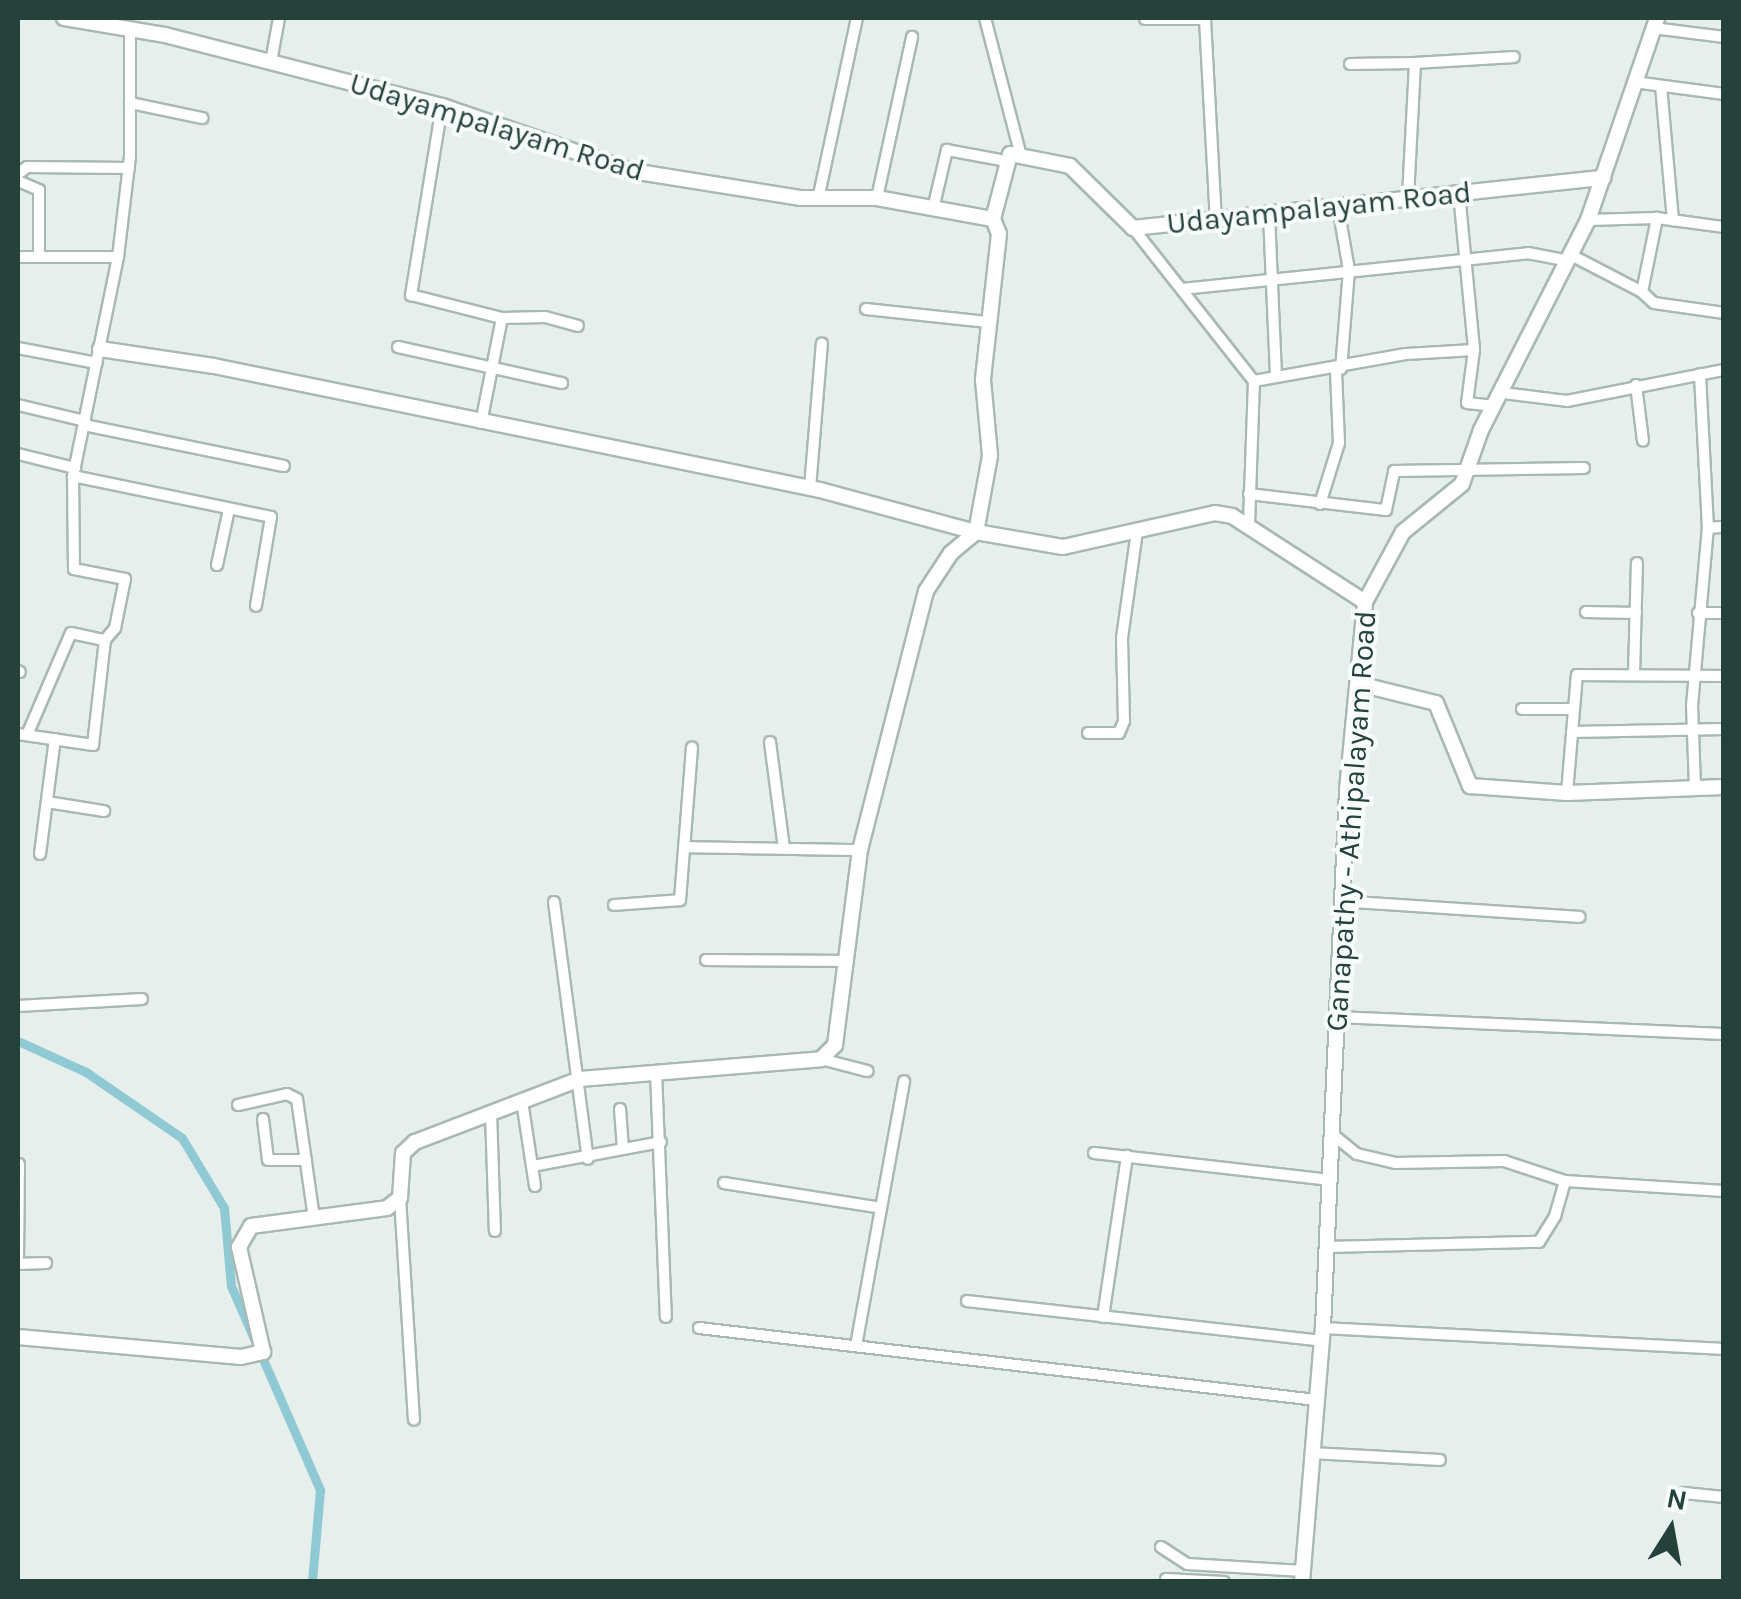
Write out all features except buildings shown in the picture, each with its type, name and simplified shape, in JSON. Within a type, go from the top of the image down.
[{"type":"street","name":"Udayampalayam Road","points":[[64,18],[130,28],[442,106],[632,171],[800,198],[820,194],[877,198],[993,219]]},
{"type":"street","points":[[270,62],[279,18]]},
{"type":"street","points":[[820,194],[857,18]]},
{"type":"street","points":[[985,18],[1021,156]]},
{"type":"street","points":[[1145,19],[1205,18],[1216,221]]},
{"type":"street","points":[[1655,22],[1724,38]]},
{"type":"street","name":"Ganapathy - Athipalayam Road","points":[[1302,1576],[1323,1334],[1340,901],[1364,602],[1402,532],[1462,484],[1499,399],[1588,220],[1655,22]]},
{"type":"street","points":[[105,640],[71,633],[22,735],[93,745],[105,640],[115,628],[126,579],[74,569],[74,472],[118,257],[128,168],[130,28]]},
{"type":"street","points":[[877,198],[912,37]]},
{"type":"street","points":[[1350,64],[1514,57]]},
{"type":"street","points":[[1408,197],[1416,62]]},
{"type":"street","points":[[1634,82],[1724,94]]},
{"type":"street","points":[[1661,86],[1673,220]]},
{"type":"street","points":[[130,103],[202,118]]},
{"type":"street","points":[[442,106],[411,295],[502,318],[545,317],[578,326]]},
{"type":"street","points":[[821,1058],[835,1046],[860,850],[926,591],[951,552],[976,532],[990,456],[987,322],[998,234],[993,219],[1006,160],[947,150],[933,209]]},
{"type":"street","name":"Udayampalayam Road","points":[[1006,160],[1010,154],[1070,166],[1133,228],[1602,178]]},
{"type":"street","points":[[39,257],[39,190],[18,177],[27,168],[128,168]]},
{"type":"street","points":[[1459,192],[1470,258],[1474,350],[1467,403],[1499,399],[1567,401],[1724,370]]},
{"type":"street","points":[[1320,504],[1339,443],[1338,370],[1349,270],[1338,207]]},
{"type":"street","points":[[1268,215],[1276,276],[1276,376]]},
{"type":"street","points":[[1642,292],[1657,218]]},
{"type":"street","points":[[1588,220],[1657,218],[1724,228]]},
{"type":"street","points":[[1133,228],[1254,381],[1249,522]]},
{"type":"street","points":[[1182,289],[1276,276],[1528,253],[1570,258],[1642,292],[1654,303],[1724,313]]},
{"type":"street","points":[[18,257],[118,257]]},
{"type":"street","points":[[866,309],[987,322]]},
{"type":"street","points":[[481,423],[502,318]]},
{"type":"street","points":[[810,488],[822,343]]},
{"type":"street","points":[[398,347],[562,383]]},
{"type":"street","points":[[18,348],[214,366],[810,488],[976,532],[1064,547],[1215,514],[1249,522],[1364,602]]},
{"type":"street","points":[[1254,381],[1338,370],[1406,354],[1474,350]]},
{"type":"street","points":[[1695,787],[1692,728],[1698,613],[1708,528],[1700,374]]},
{"type":"street","points":[[1636,386],[1643,441]]},
{"type":"street","points":[[18,405],[284,466]]},
{"type":"street","points":[[18,454],[74,472],[271,518],[256,606]]},
{"type":"street","points":[[1249,494],[1386,510],[1394,471],[1584,468]]},
{"type":"street","points":[[217,565],[229,509]]},
{"type":"street","points":[[1708,528],[1724,528]]},
{"type":"street","points":[[1088,733],[1120,733],[1124,721],[1122,638],[1137,531]]},
{"type":"street","points":[[1634,675],[1637,564]]},
{"type":"street","points":[[1586,612],[1636,613]]},
{"type":"street","points":[[1698,613],[1724,613]]},
{"type":"street","points":[[1567,794],[1577,674],[1724,676]]},
{"type":"street","points":[[1359,684],[1436,703],[1470,786],[1567,794],[1724,787]]},
{"type":"street","points":[[1522,709],[1573,709]]},
{"type":"street","points":[[1572,732],[1724,729]]},
{"type":"street","points":[[40,854],[55,740]]},
{"type":"street","points":[[770,742],[784,848]]},
{"type":"street","points":[[614,905],[678,904],[692,747]]},
{"type":"street","points":[[46,802],[104,811]]},
{"type":"street","points":[[684,847],[860,850]]},
{"type":"street","points":[[1340,901],[1579,917]]},
{"type":"street","points":[[554,902],[588,1158]]},
{"type":"street","points":[[706,960],[848,961]]},
{"type":"street","points":[[18,1006],[142,999]]},
{"type":"street","points":[[1336,1017],[1724,1034]]},
{"type":"street","points":[[414,1420],[400,1198],[404,1153],[415,1142],[580,1079],[821,1058],[867,1071]]},
{"type":"street","points":[[656,1072],[666,1316]]},
{"type":"street","points":[[856,1346],[904,1081]]},
{"type":"street","points":[[238,1105],[287,1094],[298,1098],[314,1218]]},
{"type":"street","points":[[522,1101],[535,1186]]},
{"type":"street","points":[[620,1109],[623,1149]]},
{"type":"street","points":[[491,1113],[495,1231]]},
{"type":"street","points":[[262,1119],[268,1160],[306,1160]]},
{"type":"street","points":[[1332,1134],[1357,1154],[1395,1163],[1504,1161],[1564,1181],[1724,1191]]},
{"type":"street","points":[[533,1166],[661,1142]]},
{"type":"street","points":[[1094,1152],[1330,1180]]},
{"type":"street","points":[[1104,1317],[1127,1156]]},
{"type":"street","points":[[18,1274],[19,1164]]},
{"type":"street","points":[[1327,1247],[1539,1242],[1555,1216],[1564,1181]]},
{"type":"street","points":[[724,1183],[880,1208]]},
{"type":"street","points":[[18,1337],[240,1357],[263,1352],[242,1234],[251,1226],[387,1208],[400,1198]]},
{"type":"street","points":[[18,1264],[46,1264]]},
{"type":"street","points":[[967,1301],[1104,1317],[1323,1334],[1724,1349]]},
{"type":"street","points":[[699,1328],[1317,1400]]},
{"type":"street","points":[[1312,1453],[1440,1460]]},
{"type":"street","points":[[1684,1493],[1724,1497]]},
{"type":"street","points":[[1160,1547],[1187,1564],[1302,1576]]},
{"type":"street","points":[[1166,1579],[1224,1582]]},
{"type":"waterway","points":[[18,1041],[86,1072],[182,1138],[224,1208],[231,1286],[320,1490],[312,1582]]}]
